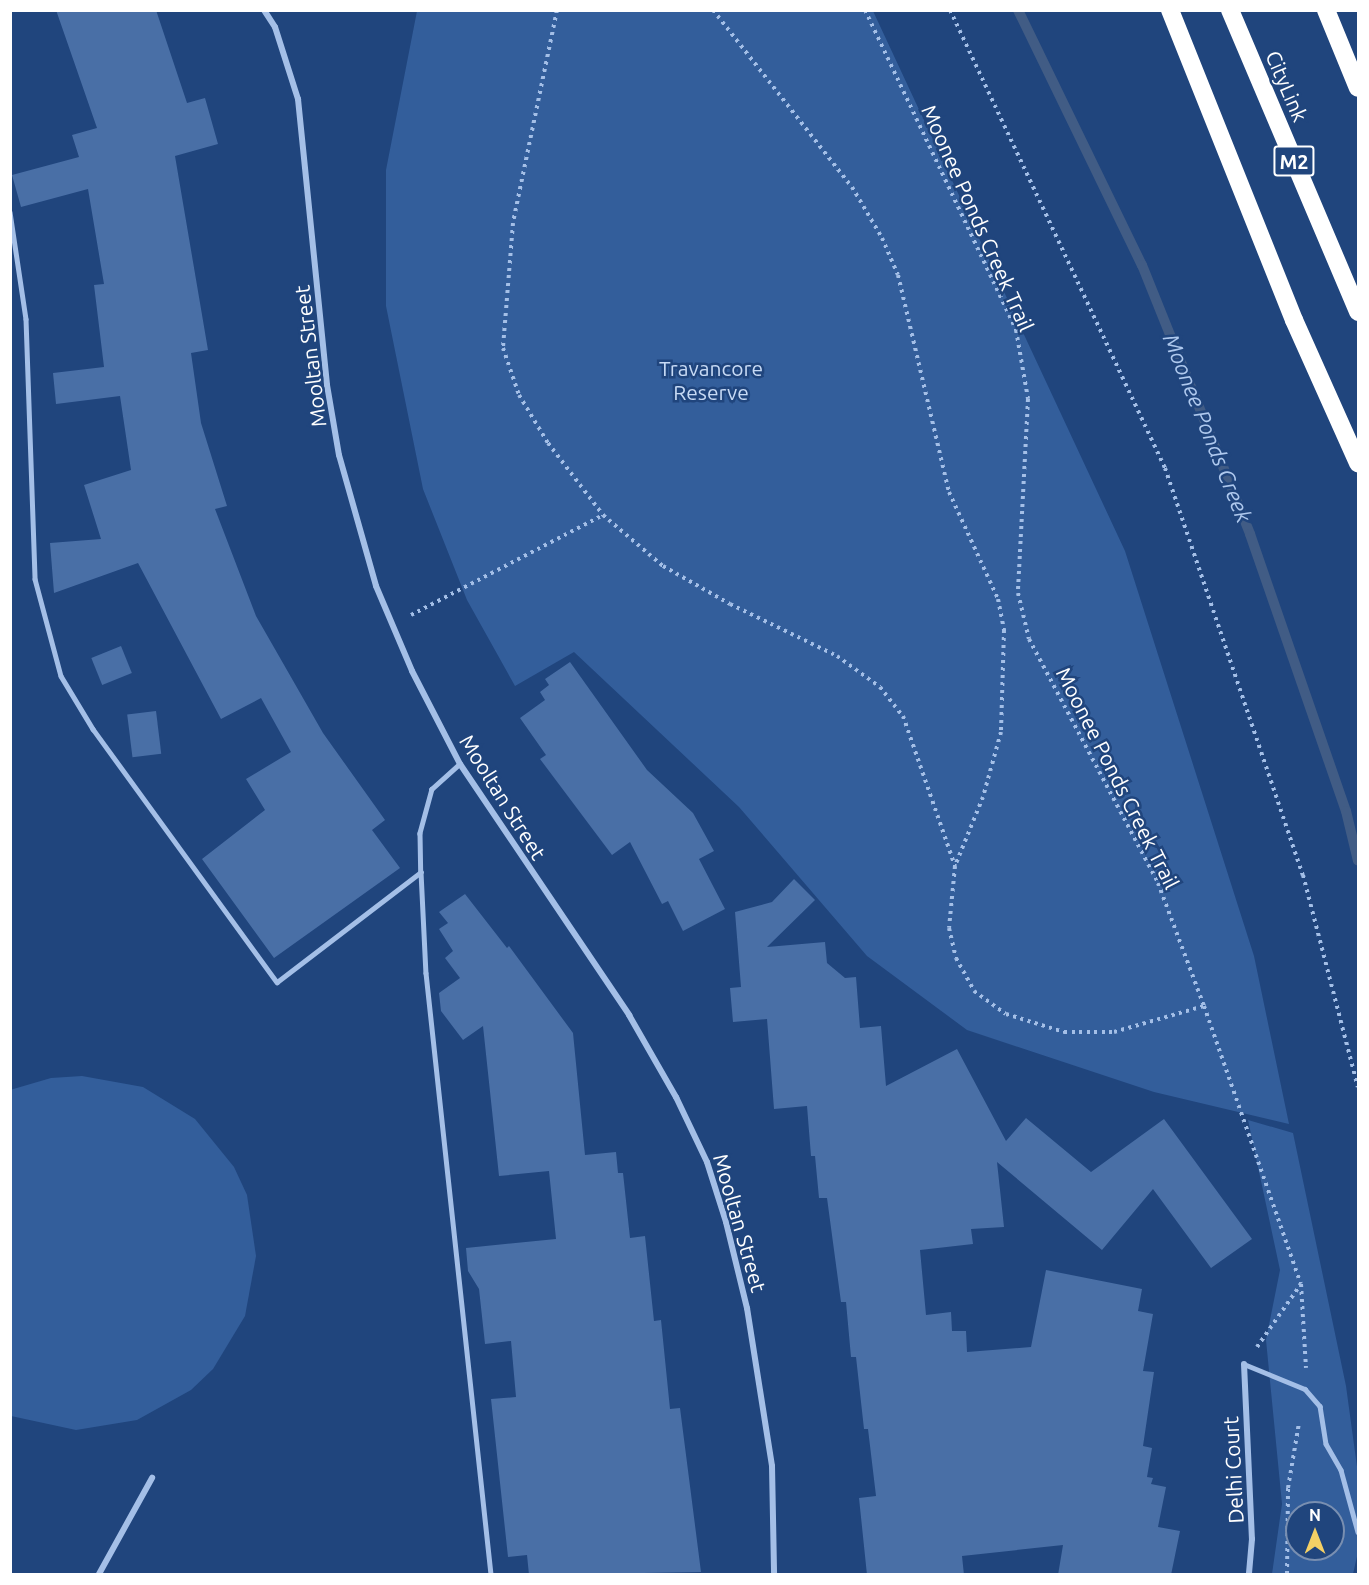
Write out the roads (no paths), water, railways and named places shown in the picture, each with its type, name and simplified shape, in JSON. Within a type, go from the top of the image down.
[{"type":"highway","points":[[1170,10],[1294,320],[1359,463]]},
{"type":"highway","name":"CityLink","points":[[1230,10],[1359,312]]},
{"type":"highway","points":[[1326,10],[1359,88]]},
{"type":"street","name":"Mooltan Street","points":[[264,10],[287,60],[298,99],[327,385],[339,455],[358,528],[391,625],[460,764],[629,1015],[676,1097],[707,1162],[726,1222],[747,1308],[772,1466],[774,1575]]},
{"type":"street","name":"Delhi Court","points":[[1244,1364],[1252,1539],[1249,1575]]},
{"type":"street","points":[[99,1575],[152,1478]]},
{"type":"lane","points":[[10,212],[21,262],[26,319],[35,579],[61,676],[93,729],[277,982],[421,872]]},
{"type":"lane","points":[[460,764],[432,789],[420,833],[421,872],[426,973],[491,1575]]},
{"type":"lane","points":[[1244,1364],[1305,1389],[1320,1406],[1326,1444],[1341,1470],[1359,1533]]},
{"type":"waterway","name":"Moonee Ponds Creek","points":[[1018,10],[1142,265],[1250,534],[1346,811],[1358,861]]},
{"type":"park label","name":"Travancore Reserve","points":[[711,380]]}]
